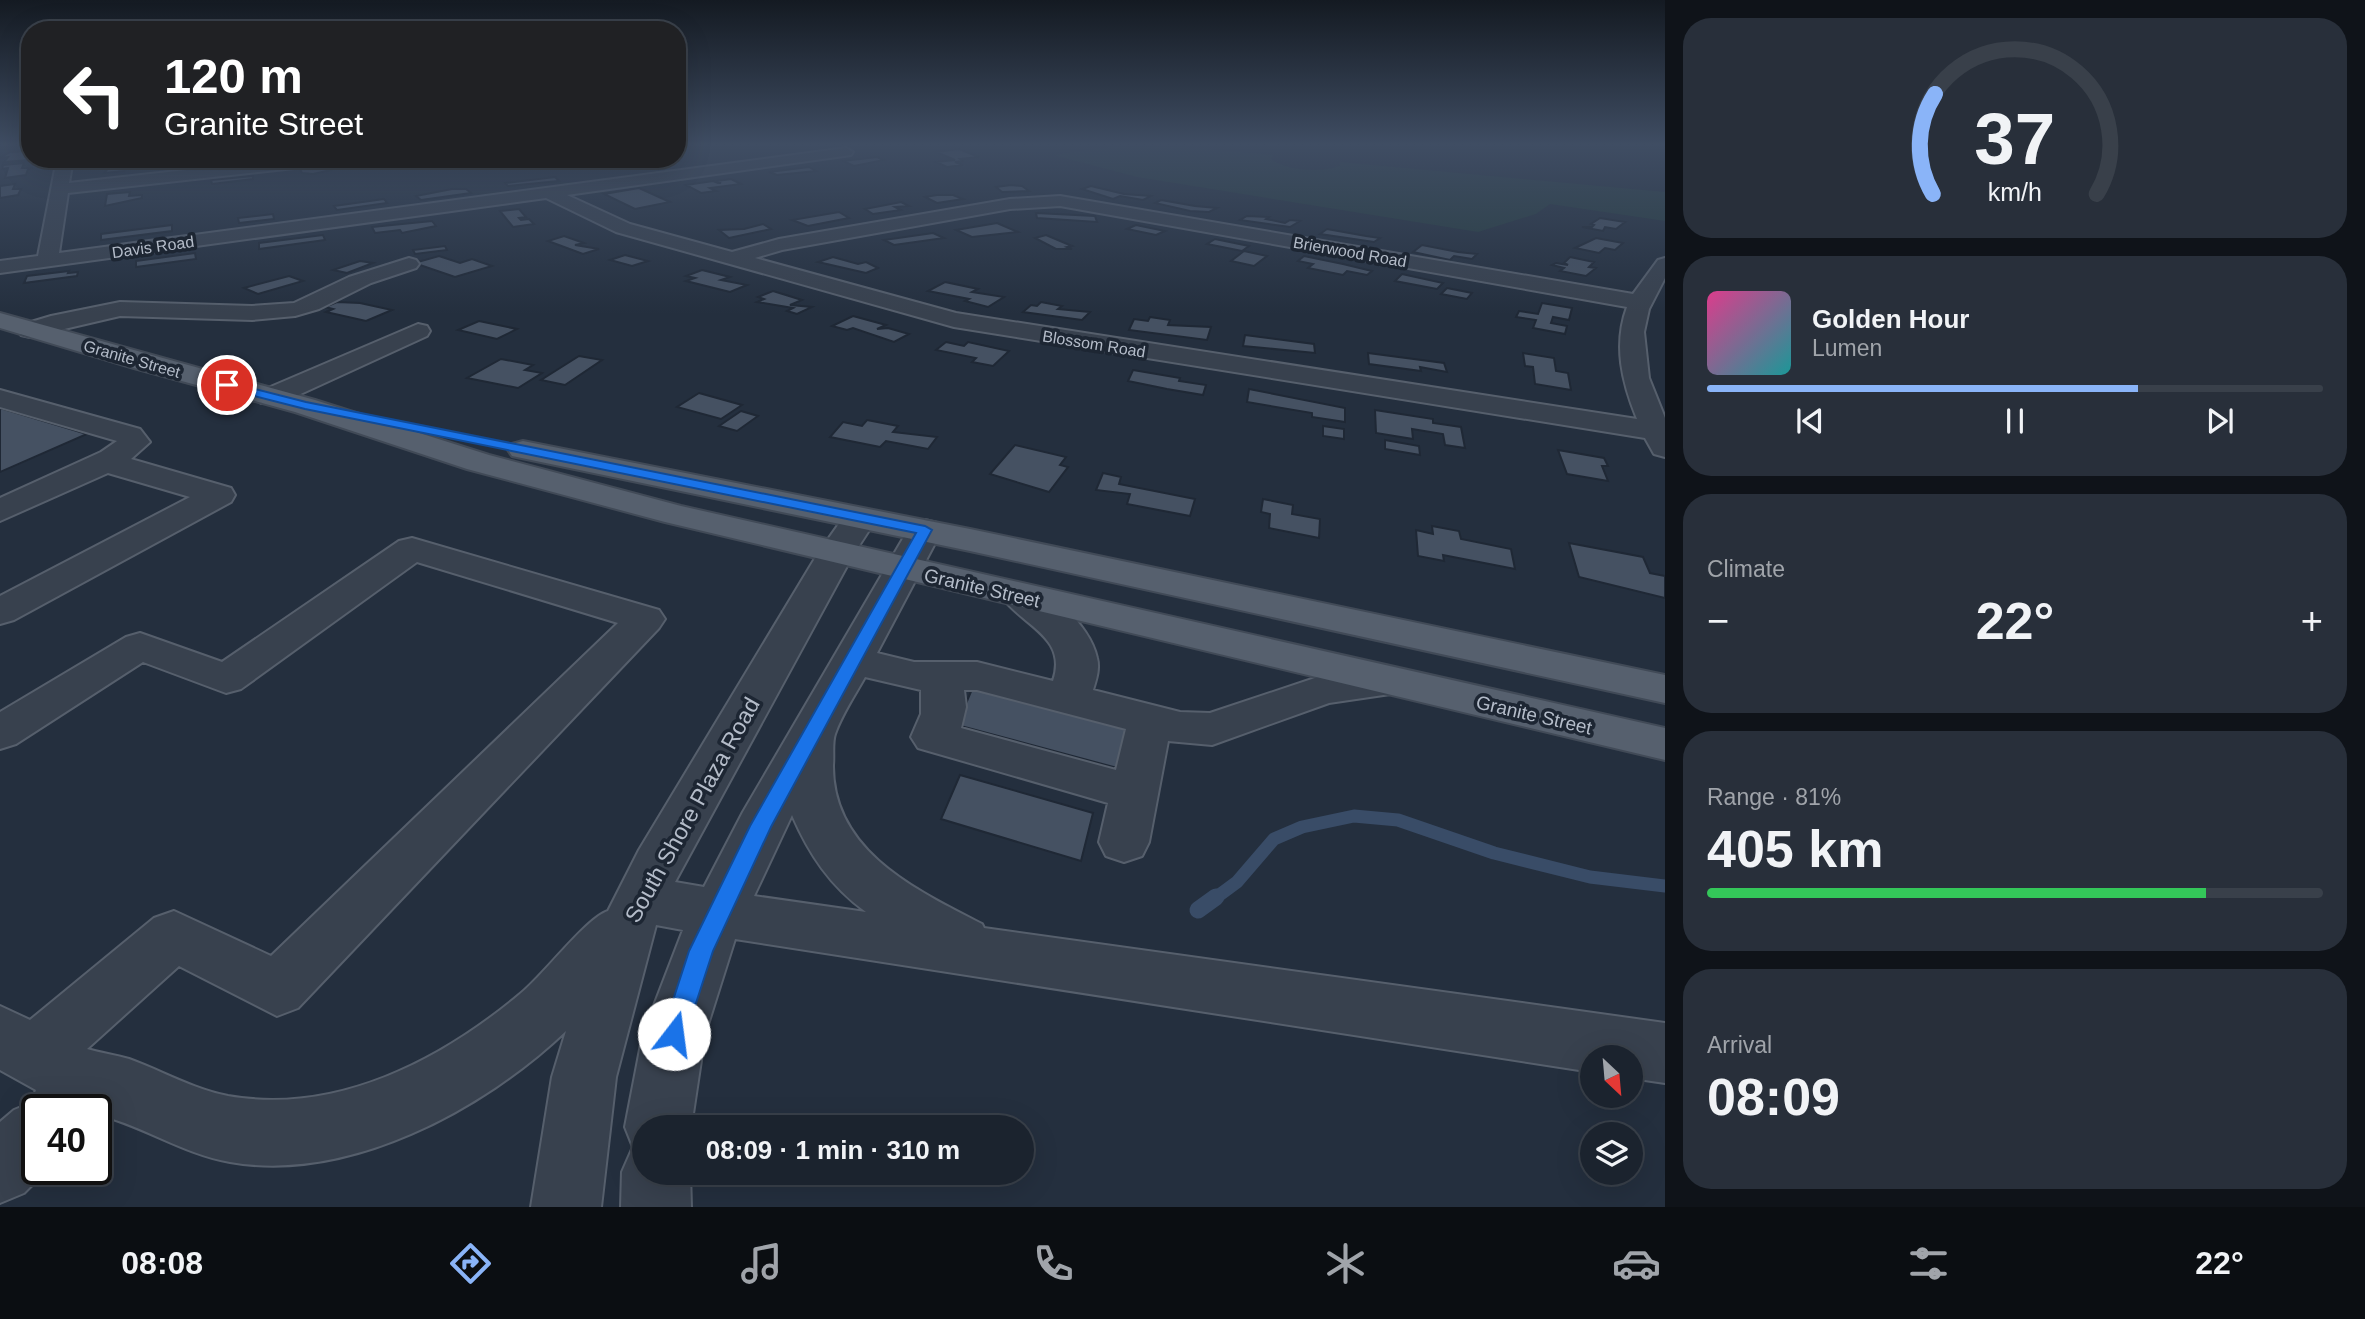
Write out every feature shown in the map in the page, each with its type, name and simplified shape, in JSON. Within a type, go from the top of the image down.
[{"type":"main road","name":"Granite Street","points":[[0,320],[305,406],[478,462],[835,555],[1665,744]]},
{"type":"main road","name":"Granite Street","points":[[305,406],[925,530],[1665,689]]},
{"type":"street","points":[[47,261],[58,201]]},
{"type":"street","name":"Davis Road","points":[[0,267],[488,201]]},
{"type":"street","name":"Blossom Road","points":[[566,201],[615,225],[928,314],[995,328],[1660,440]]},
{"type":"street","name":"Brierwood Road","points":[[733,258],[779,245],[983,209],[1057,201]]},
{"type":"street","name":"Brierwood Road","points":[[1062,201],[1638,302]]},
{"type":"street","points":[[30,330],[89,313],[117,309],[166,308],[255,313],[296,310],[322,302],[356,282],[410,264]]},
{"type":"street","points":[[1660,440],[1641,396],[1632,355],[1632,331],[1638,302],[1665,264]]},
{"type":"street","points":[[271,397],[418,331]]},
{"type":"street","points":[[0,398],[134,438],[129,449],[0,511]]},
{"type":"street","points":[[0,612],[219,495],[106,461]]},
{"type":"street","name":"South Shore Plaza Road","points":[[566,1207],[584,1077],[622,939],[639,899],[835,555],[860,518]]},
{"type":"street","points":[[660,1115],[664,1079],[687,989],[719,913],[761,826],[925,530]]},
{"type":"street","points":[[0,733],[140,646],[226,679],[412,549],[645,618],[277,989],[174,935],[46,1071],[128,1091],[172,1112],[207,1124],[244,1131],[281,1132],[351,1123],[427,1094],[503,1045],[540,1016],[592,964],[639,899],[1665,1053]]},
{"type":"street","points":[[1022,597],[1056,624],[1070,642],[1077,672],[1068,699]]},
{"type":"street","points":[[852,660],[914,676],[977,676],[1180,728],[1212,729],[1324,689],[1389,682]]},
{"type":"street","points":[[939,676],[946,701],[945,712],[934,737],[1135,793]]},
{"type":"street","points":[[1124,842],[1150,720]]},
{"type":"street","points":[[811,734],[808,779],[811,802],[828,844],[859,877],[911,913],[986,953]]},
{"type":"street","points":[[0,1169],[21,1149]]},
{"type":"street","points":[[656,1185],[656,1207]]},
{"type":"green space","points":[[1288,201],[1665,201],[1665,221],[1550,204],[1536,214],[1478,232]]},
{"type":"building","points":[[106,201],[127,201],[105,206]]},
{"type":"building","points":[[367,201],[387,203],[337,210],[334,206]]},
{"type":"building","points":[[619,201],[670,202],[635,209]]},
{"type":"building","points":[[1169,201],[1217,208],[1209,212],[1190,211],[1155,203]]},
{"type":"building","points":[[901,202],[909,206],[895,207],[901,210],[873,214],[865,209]]},
{"type":"building","points":[[519,209],[526,217],[519,218],[521,220],[529,219],[534,224],[513,227],[500,211]]},
{"type":"building","points":[[839,212],[849,218],[808,226],[792,220]]},
{"type":"building","points":[[1036,213],[1095,216],[1097,222],[1037,218]]},
{"type":"building","points":[[273,214],[274,219],[239,223],[238,218]]},
{"type":"building","points":[[1247,216],[1269,217],[1266,219],[1285,223],[1290,220],[1300,221],[1290,227],[1240,220]]},
{"type":"building","points":[[1600,218],[1625,222],[1616,229],[1605,227],[1603,231],[1582,227],[1592,227],[1594,225],[1591,224]]},
{"type":"building","points":[[432,221],[436,226],[402,233],[400,230],[375,233],[372,227]]},
{"type":"building","points":[[997,223],[1018,232],[972,237],[956,230]]},
{"type":"building","points":[[763,224],[771,229],[729,238],[719,230],[744,229]]},
{"type":"building","points":[[172,225],[172,231],[101,240],[101,234]]},
{"type":"building","points":[[1136,225],[1165,231],[1156,235],[1127,229]]},
{"type":"building","points":[[1327,229],[1380,238],[1374,242],[1320,234]]},
{"type":"building","points":[[933,233],[944,238],[894,245],[884,240]]},
{"type":"building","points":[[323,235],[325,240],[259,249],[259,243]]},
{"type":"building","points":[[1046,235],[1072,246],[1067,247],[1072,249],[1056,249],[1035,238]]},
{"type":"building","points":[[564,236],[584,243],[575,245],[599,249],[583,254],[548,241]]},
{"type":"building","points":[[1596,238],[1623,243],[1615,250],[1605,248],[1599,253],[1575,248]]},
{"type":"building","points":[[1215,239],[1249,246],[1242,251],[1207,244]]},
{"type":"building","points":[[1422,245],[1477,254],[1472,259],[1454,256],[1450,260],[1413,252]]},
{"type":"building","points":[[445,246],[447,250],[415,254],[413,250]]},
{"type":"building","points":[[1244,251],[1267,256],[1254,266],[1231,261]]},
{"type":"building","points":[[195,253],[196,259],[136,267],[136,261]]},
{"type":"building","points":[[625,255],[648,261],[632,266],[610,260]]},
{"type":"building","points":[[439,256],[460,263],[472,259],[492,266],[455,277],[414,263]]},
{"type":"building","points":[[1304,256],[1372,271],[1367,275],[1347,271],[1343,275],[1308,268],[1313,264],[1298,261]]},
{"type":"building","points":[[833,257],[858,264],[866,262],[878,268],[866,273],[818,262]]},
{"type":"building","points":[[1570,257],[1594,262],[1589,267],[1596,268],[1586,276],[1560,271],[1564,268],[1552,265],[1568,265],[1564,263]]},
{"type":"building","points":[[360,261],[373,263],[347,273],[333,270]]},
{"type":"building","points":[[702,270],[730,277],[721,280],[747,285],[730,292],[686,281],[695,278],[686,276]]},
{"type":"building","points":[[69,271],[68,273],[78,272],[77,276],[24,283],[27,276]]},
{"type":"building","points":[[1402,274],[1443,283],[1437,289],[1395,281]]},
{"type":"building","points":[[289,276],[303,281],[258,294],[244,288]]},
{"type":"building","points":[[945,282],[978,289],[972,292],[1004,297],[988,307],[965,301],[969,299],[928,291]]},
{"type":"building","points":[[1447,288],[1472,293],[1467,299],[1441,294]]},
{"type":"building","points":[[773,291],[802,300],[790,305],[812,307],[797,314],[787,311],[793,308],[757,302],[764,299],[758,297]]},
{"type":"building","points":[[337,302],[360,303],[392,310],[366,321],[326,312],[333,309],[325,307]]},
{"type":"building","points":[[1041,302],[1062,306],[1058,309],[1090,312],[1082,320],[1023,312],[1031,305],[1037,306]]},
{"type":"building","points":[[1542,303],[1572,308],[1569,320],[1553,317],[1551,323],[1567,326],[1565,334],[1533,328],[1536,320],[1516,317],[1519,311],[1538,314]]},
{"type":"building","points":[[853,316],[886,325],[877,329],[888,328],[909,334],[894,342],[853,328],[847,330],[832,326]]},
{"type":"building","points":[[1150,317],[1170,320],[1168,325],[1211,327],[1207,340],[1129,330],[1134,319],[1148,321]]},
{"type":"building","points":[[479,321],[517,329],[497,339],[458,330]]},
{"type":"building","points":[[1245,335],[1314,344],[1315,353],[1243,346]]},
{"type":"building","points":[[946,342],[964,346],[968,342],[1009,351],[993,366],[972,362],[976,358],[936,350]]},
{"type":"building","points":[[1368,353],[1444,363],[1447,372],[1420,367],[1421,371],[1369,364]]},
{"type":"building","points":[[1523,353],[1554,358],[1556,371],[1568,373],[1571,390],[1535,384],[1533,367],[1525,366]]},
{"type":"building","points":[[579,356],[602,360],[565,385],[541,380]]},
{"type":"building","points":[[501,359],[533,365],[525,370],[542,373],[518,388],[467,378]]},
{"type":"building","points":[[1133,370],[1206,385],[1203,395],[1128,381]]},
{"type":"building","points":[[1249,389],[1345,408],[1345,422],[1312,417],[1312,413],[1247,402]]},
{"type":"building","points":[[699,393],[742,405],[721,419],[677,407]]},
{"type":"building","points":[[0,408],[87,434],[0,472]]},
{"type":"building","points":[[1375,410],[1433,419],[1433,423],[1461,427],[1465,448],[1445,445],[1443,434],[1412,429],[1413,439],[1376,433]]},
{"type":"building","points":[[741,411],[758,416],[737,431],[719,426]]},
{"type":"building","points":[[867,420],[898,426],[893,432],[937,437],[928,449],[886,441],[880,447],[830,437],[843,422],[862,426]]},
{"type":"building","points":[[1323,426],[1344,429],[1344,439],[1323,436]]},
{"type":"building","points":[[1385,440],[1419,446],[1420,455],[1385,449]]},
{"type":"building","points":[[1015,445],[1066,457],[1060,465],[1068,467],[1049,492],[990,474]]},
{"type":"building","points":[[1558,450],[1604,458],[1608,466],[1602,466],[1608,481],[1567,474]]},
{"type":"building","points":[[1103,473],[1121,477],[1119,484],[1195,499],[1190,516],[1127,504],[1130,494],[1096,490]]},
{"type":"building","points":[[1263,499],[1293,505],[1292,514],[1320,519],[1319,538],[1269,528],[1270,514],[1261,512]]},
{"type":"building","points":[[1432,526],[1459,531],[1461,539],[1511,549],[1515,569],[1443,555],[1444,561],[1418,556],[1416,530],[1433,534]]},
{"type":"building","points":[[1569,543],[1643,557],[1650,573],[1665,576],[1665,598],[1579,577]]},
{"type":"building","points":[[972,689],[1130,729],[1121,769],[957,725]]},
{"type":"building","points":[[960,775],[1093,813],[1081,861],[941,819]]},
{"type":"waterway","points":[[1214,899],[1237,882],[1274,839],[1302,827],[1354,816],[1398,820],[1494,853],[1590,877],[1665,886]]},
{"type":"waterway","points":[[1198,910],[1216,897]]},
{"type":"route","points":[[227,385],[305,406],[925,530],[743,862],[701,951],[674,1034]]}]
